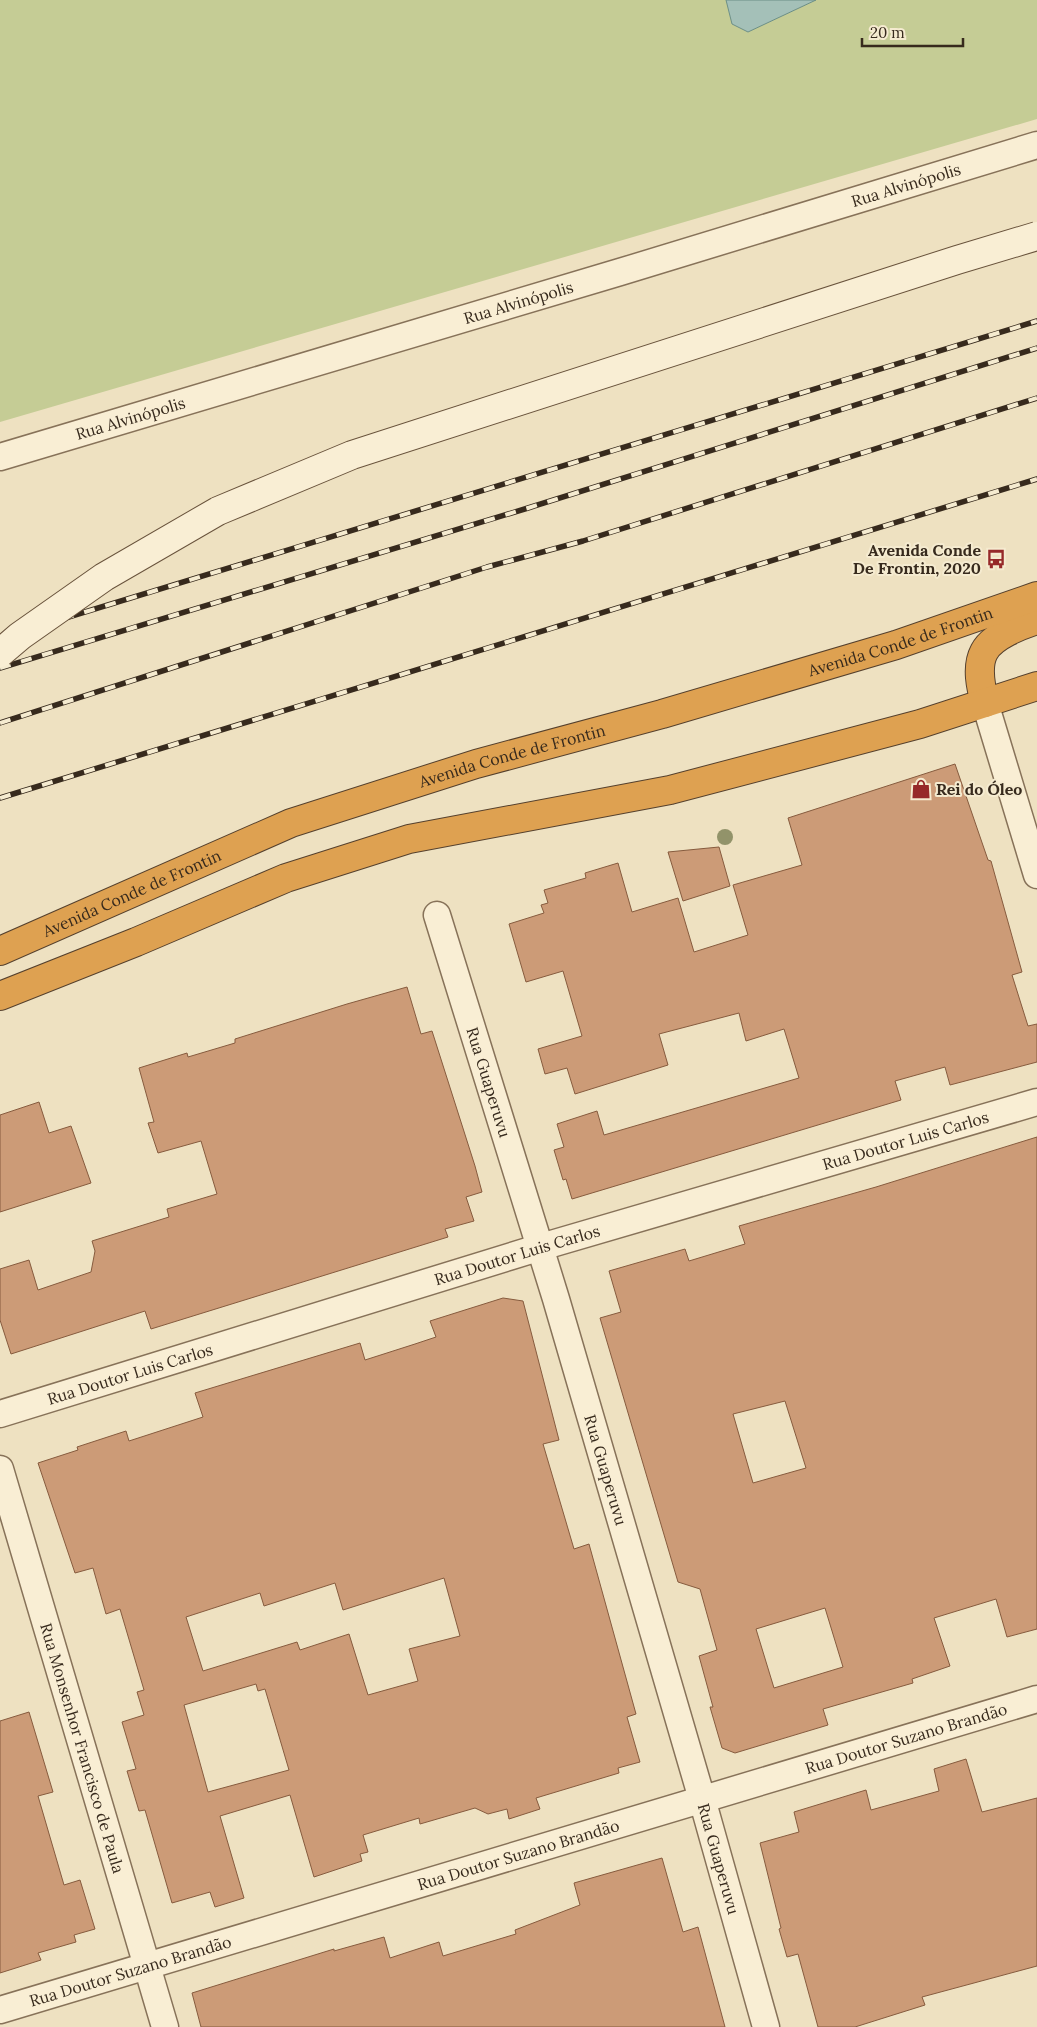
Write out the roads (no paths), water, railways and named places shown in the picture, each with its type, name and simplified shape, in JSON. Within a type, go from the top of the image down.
[{"type":"highway","name":"Avenida Conde de Frontin","points":[[0,951],[291,823],[476,764],[662,714],[896,645],[1037,596]]},
{"type":"highway","points":[[985,703],[980,682],[984,652],[996,640],[1020,625],[1037,620]]},
{"type":"highway","points":[[0,996],[136,942],[286,878],[409,839],[670,790],[920,724],[1037,686]]},
{"type":"street","name":"Rua Alvinópolis","points":[[0,457],[611,275],[1037,145]]},
{"type":"street","points":[[0,652],[104,577],[218,511],[352,455],[1037,236]]},
{"type":"street","points":[[985,703],[1037,875]]},
{"type":"street","name":"Rua Guaperuvu","points":[[437,915],[541,1247],[702,1799],[766,2027]]},
{"type":"street","name":"Rua Doutor Luis Carlos","points":[[0,1414],[541,1247],[1037,1102]]},
{"type":"street","name":"Rua Monsenhor Francisco de Paula","points":[[0,1469],[165,2027]]},
{"type":"street","name":"Rua Doutor Suzano Brandão","points":[[0,2010],[1037,1699]]},
{"type":"water","points":[[726,0],[816,0],[748,32],[732,24]]},
{"type":"railway","points":[[0,638],[1037,321]]},
{"type":"railway","points":[[0,668],[528,508],[1037,348]]},
{"type":"railway","points":[[0,723],[487,567],[583,541],[1037,398]]},
{"type":"railway","points":[[0,798],[1037,479]]},
{"type":"place","name":"Avenida Conde De Frontin, 2020","points":[[996,559]]},
{"type":"place","name":"Rei do Óleo","points":[[921,789]]}]
